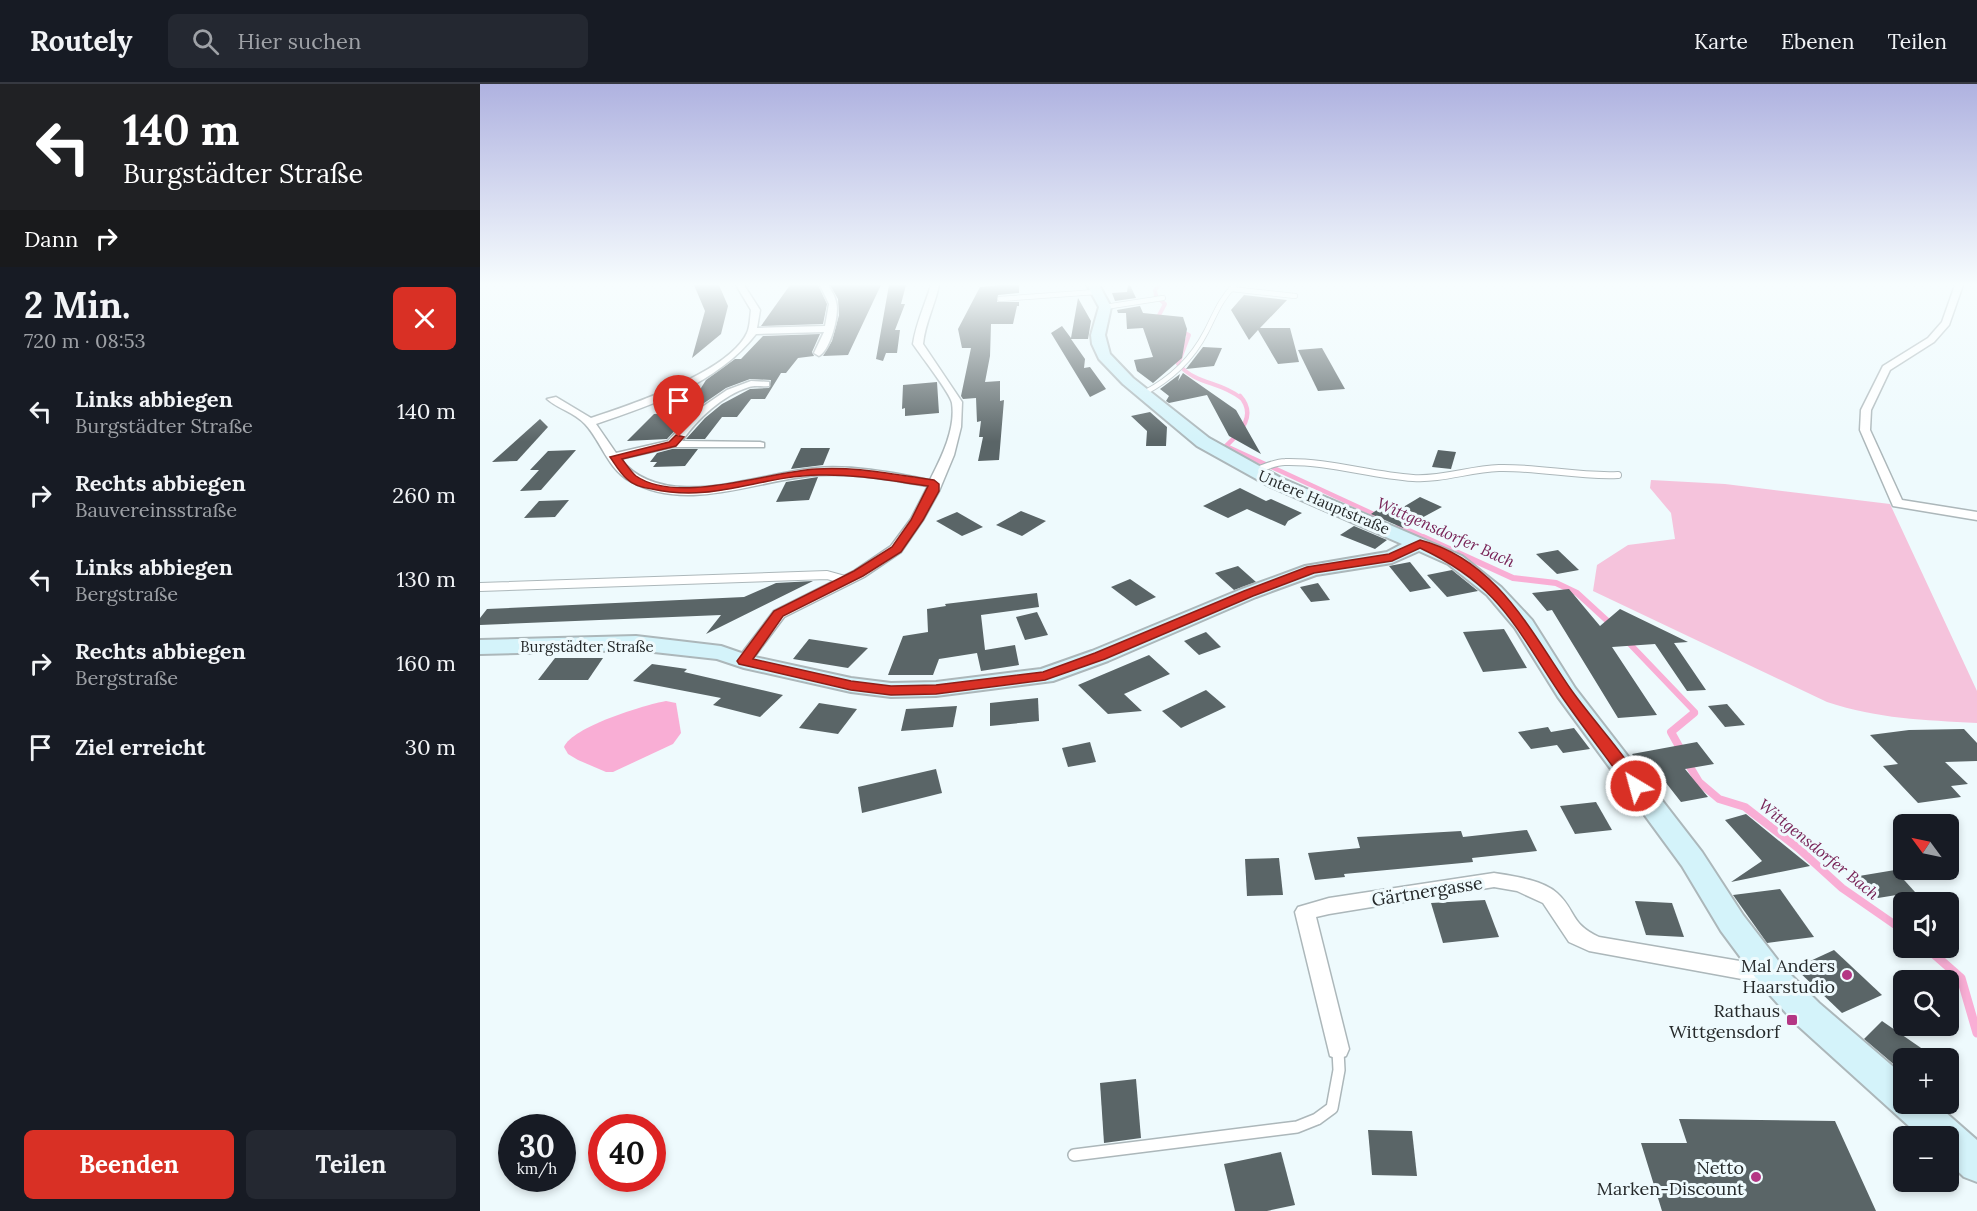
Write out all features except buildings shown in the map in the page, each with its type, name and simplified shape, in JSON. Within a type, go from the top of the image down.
[{"type":"street","points":[[590,422],[650,401],[704,376],[731,357],[747,338]]},
{"type":"street","points":[[819,352],[825,338]]},
{"type":"street","points":[[744,661],[779,614],[845,580],[896,549],[917,520],[948,455],[956,427],[957,402],[918,344],[919,338]]},
{"type":"street","name":"Untere Hauptstraße","points":[[1098,338],[1098,344],[1104,356],[1114,368],[1203,442],[1257,470],[1420,543],[1479,577],[1524,625],[1566,692],[1692,859],[1732,923],[1772,975],[1862,1070],[1893,1091]]},
{"type":"street","points":[[1933,338],[1886,368],[1866,410],[1864,430],[1897,503],[1977,516]]},
{"type":"street","points":[[672,444],[678,440],[684,428],[695,417],[713,405],[746,385],[765,384]]},
{"type":"street","points":[[552,399],[590,422],[632,478],[648,485],[672,490],[713,490],[764,479],[817,472],[855,472],[934,487]]},
{"type":"street","points":[[615,457],[672,444],[760,445]]},
{"type":"street","name":"Burgstädter Straße","points":[[480,647],[636,643],[722,653],[744,661],[851,685],[891,690],[936,689],[1045,676],[1100,656],[1249,593],[1312,570],[1392,557],[1420,543]]},
{"type":"street","name":"Gärtnergasse","points":[[1338,1049],[1305,912],[1329,906],[1494,880],[1520,884],[1550,898],[1576,936],[1596,945],[1772,975]]},
{"type":"street","points":[[1921,1114],[1935,1126]]},
{"type":"street","points":[[1959,1148],[1977,1164]]},
{"type":"lane","points":[[1144,393],[1158,387],[1177,372],[1202,338]]},
{"type":"lane","points":[[1257,470],[1283,462],[1315,464],[1412,478],[1444,478],[1501,468],[1618,475]]},
{"type":"lane","points":[[480,587],[827,575],[845,580]]},
{"type":"lane","points":[[1074,1155],[1296,1127],[1317,1119],[1332,1108],[1339,1070],[1338,1049]]},
{"type":"shaded area","points":[[1651,480],[1725,484],[1890,504],[1977,691],[1977,723],[1920,720],[1883,715],[1827,702],[1593,591],[1597,565],[1628,545],[1675,539],[1671,513],[1650,488]]},
{"type":"shaded area","points":[[666,701],[676,703],[681,733],[673,744],[613,772],[606,772],[578,760],[568,754],[564,747],[570,739],[594,725],[626,712]]},
{"type":"waterway","name":"Wittgensdorfer Bach","points":[[1188,338],[1178,364],[1193,376],[1233,392],[1241,398]]},
{"type":"waterway","name":"Wittgensdorfer Bach","points":[[1240,396],[1245,403],[1247,416],[1242,429],[1226,446],[1378,516]]},
{"type":"waterway","name":"Wittgensdorfer Bach","points":[[1398,525],[1426,538]]},
{"type":"waterway","name":"Wittgensdorfer Bach","points":[[1423,537],[1513,578],[1556,583],[1577,593],[1613,626]]},
{"type":"waterway","name":"Wittgensdorfer Bach","points":[[1628,642],[1695,712],[1692,714]]},
{"type":"waterway","name":"Wittgensdorfer Bach","points":[[1681,750],[1671,732],[1694,713]]},
{"type":"waterway","name":"Wittgensdorfer Bach","points":[[1687,762],[1699,782],[1719,799],[1745,807],[1798,848],[1842,888],[1893,923]]},
{"type":"waterway","name":"Wittgensdorfer Bach","points":[[1938,958],[1961,978],[1977,1033]]},
{"type":"place","name":"Mal Anders Haarstudio","points":[[1847,975]]},
{"type":"place","name":"Rathaus Wittgensdorf","points":[[1792,1020]]},
{"type":"place","name":"Netto Marken-Discount","points":[[1756,1177]]},
{"type":"route","points":[[679,437],[672,444],[615,457],[632,478],[648,485],[692,492],[817,472],[855,472],[934,484],[933,491],[917,520],[896,549],[880,562],[779,614],[744,661],[851,685],[891,690],[936,689],[1045,676],[1100,656],[1249,593],[1312,570],[1343,563],[1392,557],[1420,543],[1455,560],[1479,577],[1508,606],[1524,625],[1566,692],[1636,786]]}]
